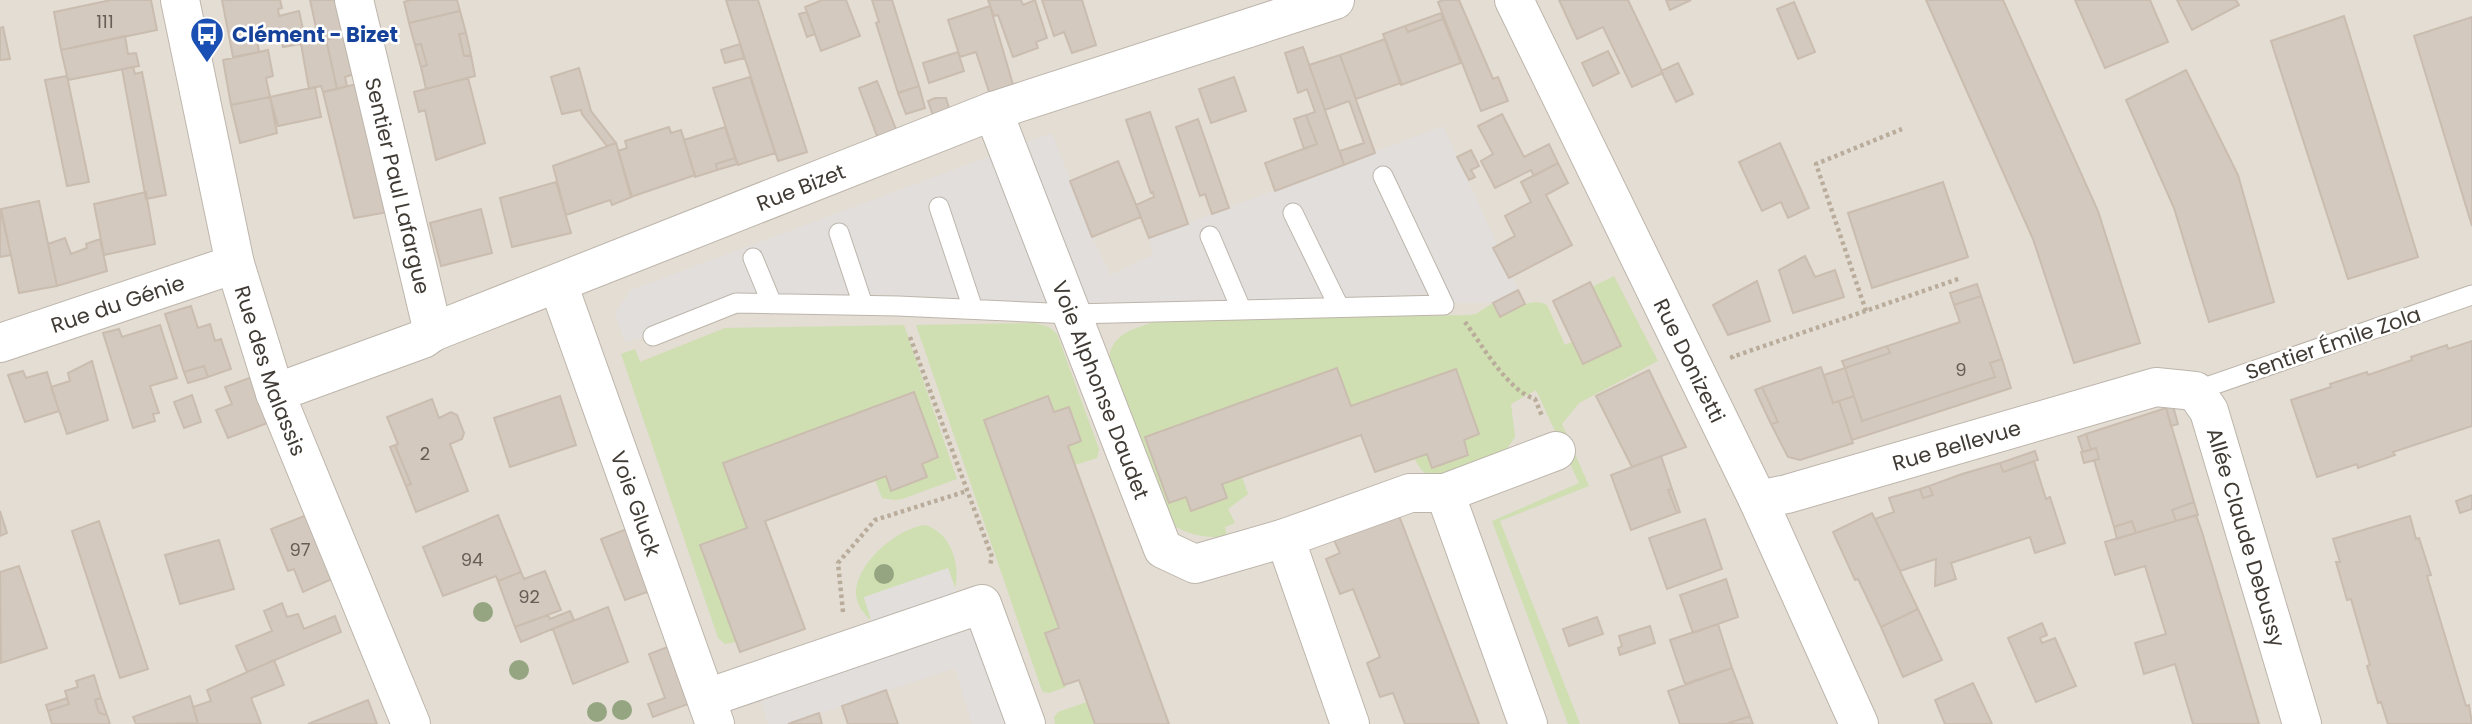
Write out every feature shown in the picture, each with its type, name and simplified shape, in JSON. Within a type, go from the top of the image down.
[{"type":"street","name":"Rue des Malassis","points":[[180,0],[235,264],[275,393],[411,724]]},
{"type":"street","name":"Sentier Paul Lafargue","points":[[354,0],[433,332]]},
{"type":"street","name":"Rue Bizet","points":[[275,393],[423,338],[993,111],[1335,0]]},
{"type":"street","name":"Rue Donizetti","points":[[1514,0],[1758,500],[1859,724]]},
{"type":"street","name":"Voie Alphonse Daudet","points":[[993,111],[1163,549],[1195,564],[1284,538],[1410,493],[1445,493],[1556,451]]},
{"type":"street","name":"Rue du Génie","points":[[0,343],[235,264]]},
{"type":"street","name":"Voie Gluck","points":[[558,284],[711,711]]},
{"type":"street","name":"Rue Bellevue","points":[[1758,500],[1787,494],[2156,387],[2195,391]]},
{"type":"street","name":"Allée Claude Debussy","points":[[2195,391],[2209,411],[2302,724]]},
{"type":"street","points":[[1445,493],[1528,724]]},
{"type":"street","points":[[1284,538],[1350,724]]},
{"type":"street","points":[[711,711],[853,648],[982,604],[1026,724]]},
{"type":"lane","points":[[653,336],[736,303],[1072,313],[1444,304],[1384,176]]},
{"type":"lane","points":[[939,206],[973,309]]},
{"type":"lane","points":[[1293,213],[1339,307]]},
{"type":"lane","points":[[839,233],[863,305]]},
{"type":"lane","points":[[1210,236],[1241,309]]},
{"type":"lane","points":[[753,258],[772,304]]},
{"type":"lane","name":"Sentier Émile Zola","points":[[2195,391],[2472,295]]},
{"type":"path","points":[[1866,311],[1816,164],[1902,128]]},
{"type":"path","points":[[1736,367],[1732,356],[1961,278]]},
{"type":"path","points":[[1444,304],[1457,309],[1514,388],[1535,399],[1556,451]]},
{"type":"path","points":[[898,306],[992,558],[982,604]]},
{"type":"path","points":[[853,648],[840,602],[838,563],[875,520],[967,491]]},
{"type":"shaded area","points":[[0,0],[2472,0],[2472,724],[0,724]]},
{"type":"shaded area","points":[[1443,126],[1518,290],[1493,303],[863,305],[783,296],[625,342],[615,313],[631,290],[1052,133],[1092,237],[1110,275],[1153,255],[1149,238]]},
{"type":"shaded area","points":[[948,568],[957,594],[872,623],[864,597]]},
{"type":"shaded area","points":[[977,621],[1011,724],[972,724],[955,668],[788,724],[768,724],[760,697]]},
{"type":"green space","points":[[1614,276],[1658,361],[1579,403],[1562,424],[1589,486],[1500,521],[1580,724],[1568,724],[1492,521],[1579,483],[1536,390],[1511,404],[1515,437],[1506,450],[1439,476],[1424,472],[1415,459],[1427,454],[1433,468],[1468,455],[1464,440],[1479,434],[1456,369],[1351,406],[1337,369],[1145,437],[1169,503],[1242,477],[1248,494],[1228,509],[1235,523],[1225,527],[1227,536],[1212,537],[1190,533],[1170,523],[1109,360],[1114,344],[1125,333],[1158,321],[1469,315],[1476,314],[1493,303],[1500,317],[1535,302],[1547,305],[1565,345],[1572,342],[1584,364],[1621,346],[1592,287]]},
{"type":"green space","points":[[1035,323],[1049,327],[1057,334],[1099,449],[1097,458],[1075,465],[1068,446],[1081,441],[1069,407],[1054,412],[1048,396],[984,420],[1059,628],[1066,687],[1049,693],[1043,692],[1041,688],[916,325]]},
{"type":"green space","points":[[904,325],[957,479],[902,499],[882,498],[875,480],[886,476],[891,490],[927,477],[922,464],[938,457],[914,392],[747,528],[736,642],[725,644],[718,638],[621,354],[635,349],[640,362],[725,328]]},
{"type":"green space","points":[[925,525],[941,534],[952,550],[956,569],[955,588],[948,568],[864,598],[869,619],[859,605],[856,595],[862,572],[879,550],[890,541],[902,533]]},
{"type":"green space","points":[[1087,702],[1095,724],[1055,724],[1054,717],[1058,712]]},
{"type":"building","points":[[111,0],[151,0],[157,30],[61,50],[54,12]]},
{"type":"building","points":[[222,0],[280,0],[282,8],[278,9],[279,16],[299,11],[306,43],[283,47],[281,35],[257,40],[259,52],[233,57]]},
{"type":"building","points":[[310,0],[337,0],[345,36],[319,41]]},
{"type":"building","points":[[457,0],[460,11],[409,23],[404,2]]},
{"type":"building","points":[[726,0],[758,0],[807,152],[778,161]]},
{"type":"building","points":[[822,0],[846,0],[860,36],[821,51],[805,7]]},
{"type":"building","points":[[872,0],[892,0],[919,86],[898,93],[876,23],[879,22]]},
{"type":"building","points":[[988,0],[1021,0],[1023,5],[1035,0],[1047,38],[1036,42],[1038,48],[1013,57],[998,15],[994,16]]},
{"type":"building","points":[[1042,0],[1082,0],[1096,45],[1072,53],[1064,32],[1054,36]]},
{"type":"building","points":[[1459,0],[1493,79],[1498,77],[1508,101],[1481,111],[1438,2]]},
{"type":"building","points":[[1559,0],[1628,0],[1663,73],[1632,87],[1603,27],[1577,39]]},
{"type":"building","points":[[1666,0],[1691,0],[1670,10]]},
{"type":"building","points":[[1926,0],[2003,0],[2098,211],[2140,343],[2074,363],[2033,239]]},
{"type":"building","points":[[2075,0],[2150,0],[2168,42],[2105,68]]},
{"type":"building","points":[[2177,0],[2236,0],[2239,5],[2192,30]]},
{"type":"building","points":[[1794,2],[1815,52],[1798,59],[1777,9]]},
{"type":"building","points":[[990,6],[1016,95],[993,104],[976,52],[960,57],[948,20]]},
{"type":"building","points":[[460,11],[466,33],[459,34],[464,56],[471,55],[475,76],[426,89],[421,67],[427,65],[421,44],[415,45],[409,23]]},
{"type":"building","points":[[807,12],[815,34],[807,37],[799,14]]},
{"type":"building","points":[[1441,13],[1443,19],[1408,32],[1405,26]]},
{"type":"building","points":[[2344,16],[2418,257],[2348,279],[2271,41]]},
{"type":"building","points":[[2472,17],[2472,226],[2414,36]]},
{"type":"building","points":[[1443,19],[1461,63],[1401,85],[1383,34],[1405,26],[1408,32]]},
{"type":"building","points":[[3,27],[10,59],[0,60],[0,28]]},
{"type":"building","points":[[466,33],[471,55],[464,56],[459,34]]},
{"type":"building","points":[[125,36],[128,54],[136,53],[139,66],[68,80],[61,50]]},
{"type":"building","points":[[345,36],[354,74],[345,77],[347,86],[337,89],[326,39]]},
{"type":"building","points":[[326,39],[337,89],[323,92],[321,86],[309,89],[301,44]]},
{"type":"building","points":[[1385,39],[1401,83],[1356,99],[1340,55]]},
{"type":"building","points":[[421,44],[427,65],[421,67],[415,45]]},
{"type":"building","points":[[740,44],[744,58],[725,63],[721,50]]},
{"type":"building","points":[[1303,47],[1344,165],[1275,191],[1265,163],[1317,144],[1306,115],[1315,112],[1307,89],[1298,93],[1285,53]]},
{"type":"building","points":[[268,50],[273,76],[266,78],[270,97],[231,105],[223,60]]},
{"type":"building","points":[[1608,51],[1619,73],[1593,86],[1582,63]]},
{"type":"building","points":[[958,52],[964,71],[929,83],[923,63]]},
{"type":"building","points":[[1340,55],[1375,153],[1344,165],[1340,151],[1364,143],[1349,101],[1325,110],[1309,65]]},
{"type":"building","points":[[1678,63],[1693,94],[1676,102],[1661,71]]},
{"type":"building","points":[[133,67],[135,74],[142,72],[166,195],[146,199],[122,69]]},
{"type":"building","points":[[579,68],[591,111],[616,143],[607,146],[581,110],[562,114],[551,77]]},
{"type":"building","points":[[2186,70],[2238,175],[2274,302],[2209,322],[2174,208],[2126,100]]},
{"type":"building","points":[[67,76],[89,182],[67,186],[45,80]]},
{"type":"building","points":[[750,77],[775,153],[738,165],[713,88]]},
{"type":"building","points":[[1234,77],[1246,111],[1211,123],[1199,89]]},
{"type":"building","points":[[468,78],[485,143],[436,160],[425,110],[419,112],[414,92]]},
{"type":"building","points":[[877,81],[899,137],[880,144],[859,88]]},
{"type":"building","points":[[357,84],[388,212],[354,218],[323,92]]},
{"type":"building","points":[[919,86],[925,108],[906,114],[898,93]]},
{"type":"building","points":[[315,87],[321,117],[278,126],[270,97]]},
{"type":"building","points":[[270,97],[277,133],[240,143],[231,105]]},
{"type":"building","points":[[946,98],[952,118],[936,124],[928,101]]},
{"type":"building","points":[[1150,112],[1188,224],[1149,238],[1136,205],[1154,197],[1126,120]]},
{"type":"building","points":[[1502,114],[1524,157],[1549,144],[1558,163],[1534,176],[1531,170],[1495,188],[1481,161],[1493,154],[1478,126]]},
{"type":"building","points":[[1306,115],[1317,144],[1304,149],[1294,119]]},
{"type":"building","points":[[1198,119],[1229,208],[1212,214],[1205,194],[1200,196],[1176,127]]},
{"type":"building","points":[[669,127],[671,133],[681,130],[695,175],[631,197],[618,151],[627,148],[625,141]]},
{"type":"building","points":[[725,127],[735,158],[716,164],[717,170],[695,177],[684,140]]},
{"type":"building","points":[[616,143],[632,197],[612,205],[610,200],[566,215],[553,166]]},
{"type":"building","points":[[1780,143],[1809,208],[1788,218],[1781,202],[1762,211],[1739,162]]},
{"type":"building","points":[[1471,150],[1479,166],[1471,170],[1475,177],[1469,180],[1457,157]]},
{"type":"building","points":[[735,158],[737,164],[717,170],[716,164]]},
{"type":"building","points":[[1118,161],[1141,217],[1092,237],[1070,181]]},
{"type":"building","points":[[1558,163],[1568,183],[1546,195],[1572,245],[1509,278],[1493,248],[1515,236],[1505,216],[1531,202],[1521,182]]},
{"type":"building","points":[[556,182],[571,233],[512,247],[500,198]]},
{"type":"building","points":[[1943,182],[1968,257],[1872,288],[1848,213]]},
{"type":"building","points":[[146,192],[155,244],[104,255],[94,204]]},
{"type":"building","points":[[39,201],[57,286],[19,293],[1,209]]},
{"type":"building","points":[[0,209],[11,255],[0,257]]},
{"type":"building","points":[[481,209],[492,253],[441,266],[430,223]]},
{"type":"building","points":[[65,238],[71,254],[100,239],[107,271],[57,286],[48,244]]},
{"type":"building","points":[[1805,256],[1815,277],[1835,270],[1844,297],[1793,313],[1779,270]]},
{"type":"building","points":[[1757,281],[1770,321],[1728,335],[1713,305]]},
{"type":"building","points":[[1590,282],[1621,346],[1583,364],[1553,301]]},
{"type":"building","points":[[1977,284],[1981,296],[1954,305],[1950,293]]},
{"type":"building","points":[[1518,290],[1525,304],[1500,317],[1493,303]]},
{"type":"building","points":[[1981,296],[2002,359],[1990,363],[1995,377],[1862,421],[1845,368],[1890,353],[1887,346],[1960,322],[1954,305]]},
{"type":"building","points":[[191,306],[198,328],[210,324],[215,341],[221,339],[231,369],[208,377],[204,366],[184,372],[165,314]]},
{"type":"building","points":[[160,325],[177,378],[150,386],[159,413],[153,414],[155,421],[133,428],[103,333],[119,329],[122,337]]},
{"type":"building","points":[[2472,341],[2472,426],[2393,452],[2395,455],[2358,468],[2357,464],[2317,477],[2291,400],[2331,387],[2330,384],[2412,360],[2411,357],[2447,345],[2448,349]]},
{"type":"building","points":[[1887,346],[1890,353],[1845,368],[1842,361]]},
{"type":"building","points":[[2002,359],[2011,388],[1852,440],[1839,401],[1854,396],[1862,421],[1995,377],[1990,363]]},
{"type":"building","points":[[92,361],[108,420],[67,434],[51,387],[70,381],[68,373]]},
{"type":"building","points":[[204,366],[208,377],[188,383],[184,372]]},
{"type":"building","points":[[1821,367],[1833,403],[1839,401],[1853,443],[1800,460],[1788,457],[1771,424],[1778,422],[1762,387]]},
{"type":"building","points":[[1337,368],[1351,406],[1456,369],[1479,434],[1464,440],[1468,455],[1432,468],[1427,454],[1375,472],[1361,435],[1222,484],[1227,498],[1191,511],[1186,497],[1169,503],[1145,437]]},
{"type":"building","points":[[1845,368],[1854,396],[1833,403],[1824,375]]},
{"type":"building","points":[[1649,370],[1686,447],[1632,467],[1596,396]]},
{"type":"building","points":[[23,371],[26,378],[47,372],[59,411],[25,422],[8,375]]},
{"type":"building","points":[[252,377],[270,422],[228,438],[216,410],[232,404],[225,387]]},
{"type":"building","points":[[1762,387],[1778,422],[1771,424],[1755,390]]},
{"type":"building","points":[[914,392],[938,457],[922,464],[927,477],[891,491],[886,476],[765,521],[805,629],[740,652],[700,545],[747,528],[723,463]]},
{"type":"building","points":[[192,395],[201,422],[184,428],[174,402]]},
{"type":"building","points":[[560,396],[576,445],[510,467],[494,418]]},
{"type":"building","points":[[1048,396],[1054,412],[1069,407],[1081,441],[1068,446],[1169,724],[1095,724],[1079,680],[1064,685],[1045,633],[1059,628],[984,420]]},
{"type":"building","points":[[432,399],[439,418],[451,412],[457,415],[464,433],[462,439],[450,444],[468,491],[416,512],[406,486],[411,484],[387,417]]},
{"type":"building","points":[[2173,406],[2178,424],[2171,426],[2166,408]]},
{"type":"building","points":[[2166,408],[2194,502],[2172,510],[2176,521],[2136,533],[2132,521],[2114,527],[2094,460],[2099,459],[2096,448],[2091,450],[2086,434]]},
{"type":"building","points":[[2086,434],[2091,450],[2083,452],[2078,437]]},
{"type":"building","points":[[395,445],[411,484],[406,486],[390,447]]},
{"type":"building","points":[[2096,448],[2099,459],[2084,463],[2081,452]]},
{"type":"building","points":[[2035,451],[2038,460],[2003,472],[2000,463]]},
{"type":"building","points":[[1661,456],[1672,489],[1668,490],[1677,513],[1631,530],[1611,475]]},
{"type":"building","points":[[2034,461],[2046,499],[2050,497],[2065,543],[2035,553],[2030,537],[1951,563],[1956,579],[1935,586],[1936,559],[1900,571],[1875,519],[1894,512],[1889,498],[1920,489],[1923,498],[1933,495],[1929,486],[1962,474],[2000,463],[2003,472]]},
{"type":"building","points":[[1929,486],[1933,495],[1923,498],[1920,489]]},
{"type":"building","points":[[1672,489],[1680,512],[1677,513],[1668,490]]},
{"type":"building","points":[[2472,495],[2472,509],[2460,513],[2456,501]]},
{"type":"building","points":[[2194,502],[2198,515],[2176,521],[2172,510]]},
{"type":"building","points":[[0,511],[7,533],[0,536]]},
{"type":"building","points":[[1398,513],[1479,724],[1405,724],[1393,693],[1380,697],[1367,663],[1380,657],[1353,589],[1340,594],[1326,559],[1340,553],[1333,538]]},
{"type":"building","points":[[1872,513],[1918,609],[1881,627],[1833,532]]},
{"type":"building","points":[[307,515],[332,579],[303,592],[294,569],[288,571],[271,529]]},
{"type":"building","points":[[498,515],[521,572],[498,581],[496,576],[443,596],[423,547]]},
{"type":"building","points":[[2196,515],[2259,724],[2193,724],[2175,664],[2144,674],[2135,643],[2166,634],[2145,566],[2115,575],[2105,542]]},
{"type":"building","points":[[2410,516],[2431,575],[2427,576],[2466,706],[2469,705],[2472,724],[2388,724],[2381,702],[2378,703],[2367,666],[2370,665],[2351,599],[2347,600],[2336,562],[2340,562],[2333,539]]},
{"type":"building","points":[[1705,519],[1722,569],[1667,589],[1649,538]]},
{"type":"building","points":[[99,521],[148,669],[120,678],[72,531]]},
{"type":"building","points":[[2132,521],[2136,533],[2117,539],[2114,527]]},
{"type":"building","points":[[637,525],[661,587],[625,600],[601,539]]},
{"type":"building","points":[[219,540],[234,589],[180,604],[165,555]]},
{"type":"building","points":[[19,566],[47,648],[1,663],[0,572]]},
{"type":"building","points":[[545,571],[561,610],[515,627],[498,581],[521,572],[524,579]]},
{"type":"building","points":[[1726,579],[1738,617],[1693,633],[1680,595]]},
{"type":"building","points":[[282,603],[287,617],[298,614],[304,629],[335,616],[341,632],[247,672],[236,646],[272,631],[264,611]]},
{"type":"building","points":[[608,607],[628,662],[573,684],[553,629]]},
{"type":"building","points":[[1918,609],[1942,660],[1903,677],[1881,627]]},
{"type":"building","points":[[570,611],[574,620],[521,642],[515,627],[548,615],[550,619]]},
{"type":"building","points":[[1597,617],[1603,634],[1569,646],[1563,629]]},
{"type":"building","points":[[2042,623],[2047,635],[2040,638],[2042,643],[2055,638],[2076,686],[2036,702],[2008,638]]},
{"type":"building","points":[[1718,624],[1732,668],[1685,684],[1670,640]]},
{"type":"building","points":[[1650,626],[1655,643],[1620,655],[1618,648],[1622,646],[1619,636]]},
{"type":"building","points":[[678,643],[699,700],[653,717],[648,704],[665,698],[649,654]]},
{"type":"building","points":[[274,660],[284,685],[251,698],[261,724],[198,724],[193,707],[211,701],[207,690]]},
{"type":"building","points":[[1732,668],[1750,716],[1726,724],[1680,724],[1668,691]]},
{"type":"building","points":[[94,675],[101,698],[95,700],[99,713],[107,715],[110,724],[52,724],[48,711],[69,704],[65,691],[78,687],[76,681]]},
{"type":"building","points":[[1973,683],[1992,724],[1945,724],[1935,700]]},
{"type":"building","points":[[886,690],[898,724],[848,724],[842,706]]},
{"type":"building","points":[[190,696],[198,723],[136,724],[133,717]]},
{"type":"building","points":[[67,698],[69,704],[48,711],[46,705]]},
{"type":"building","points":[[101,698],[107,715],[99,713],[95,700]]},
{"type":"building","points":[[368,700],[377,724],[308,724]]},
{"type":"building","points":[[819,713],[822,724],[788,724]]},
{"type":"building","points":[[1750,716],[1753,724],[1726,724]]},
{"type":"place","name":"Clément - Bizet","points":[[207,64]]}]
